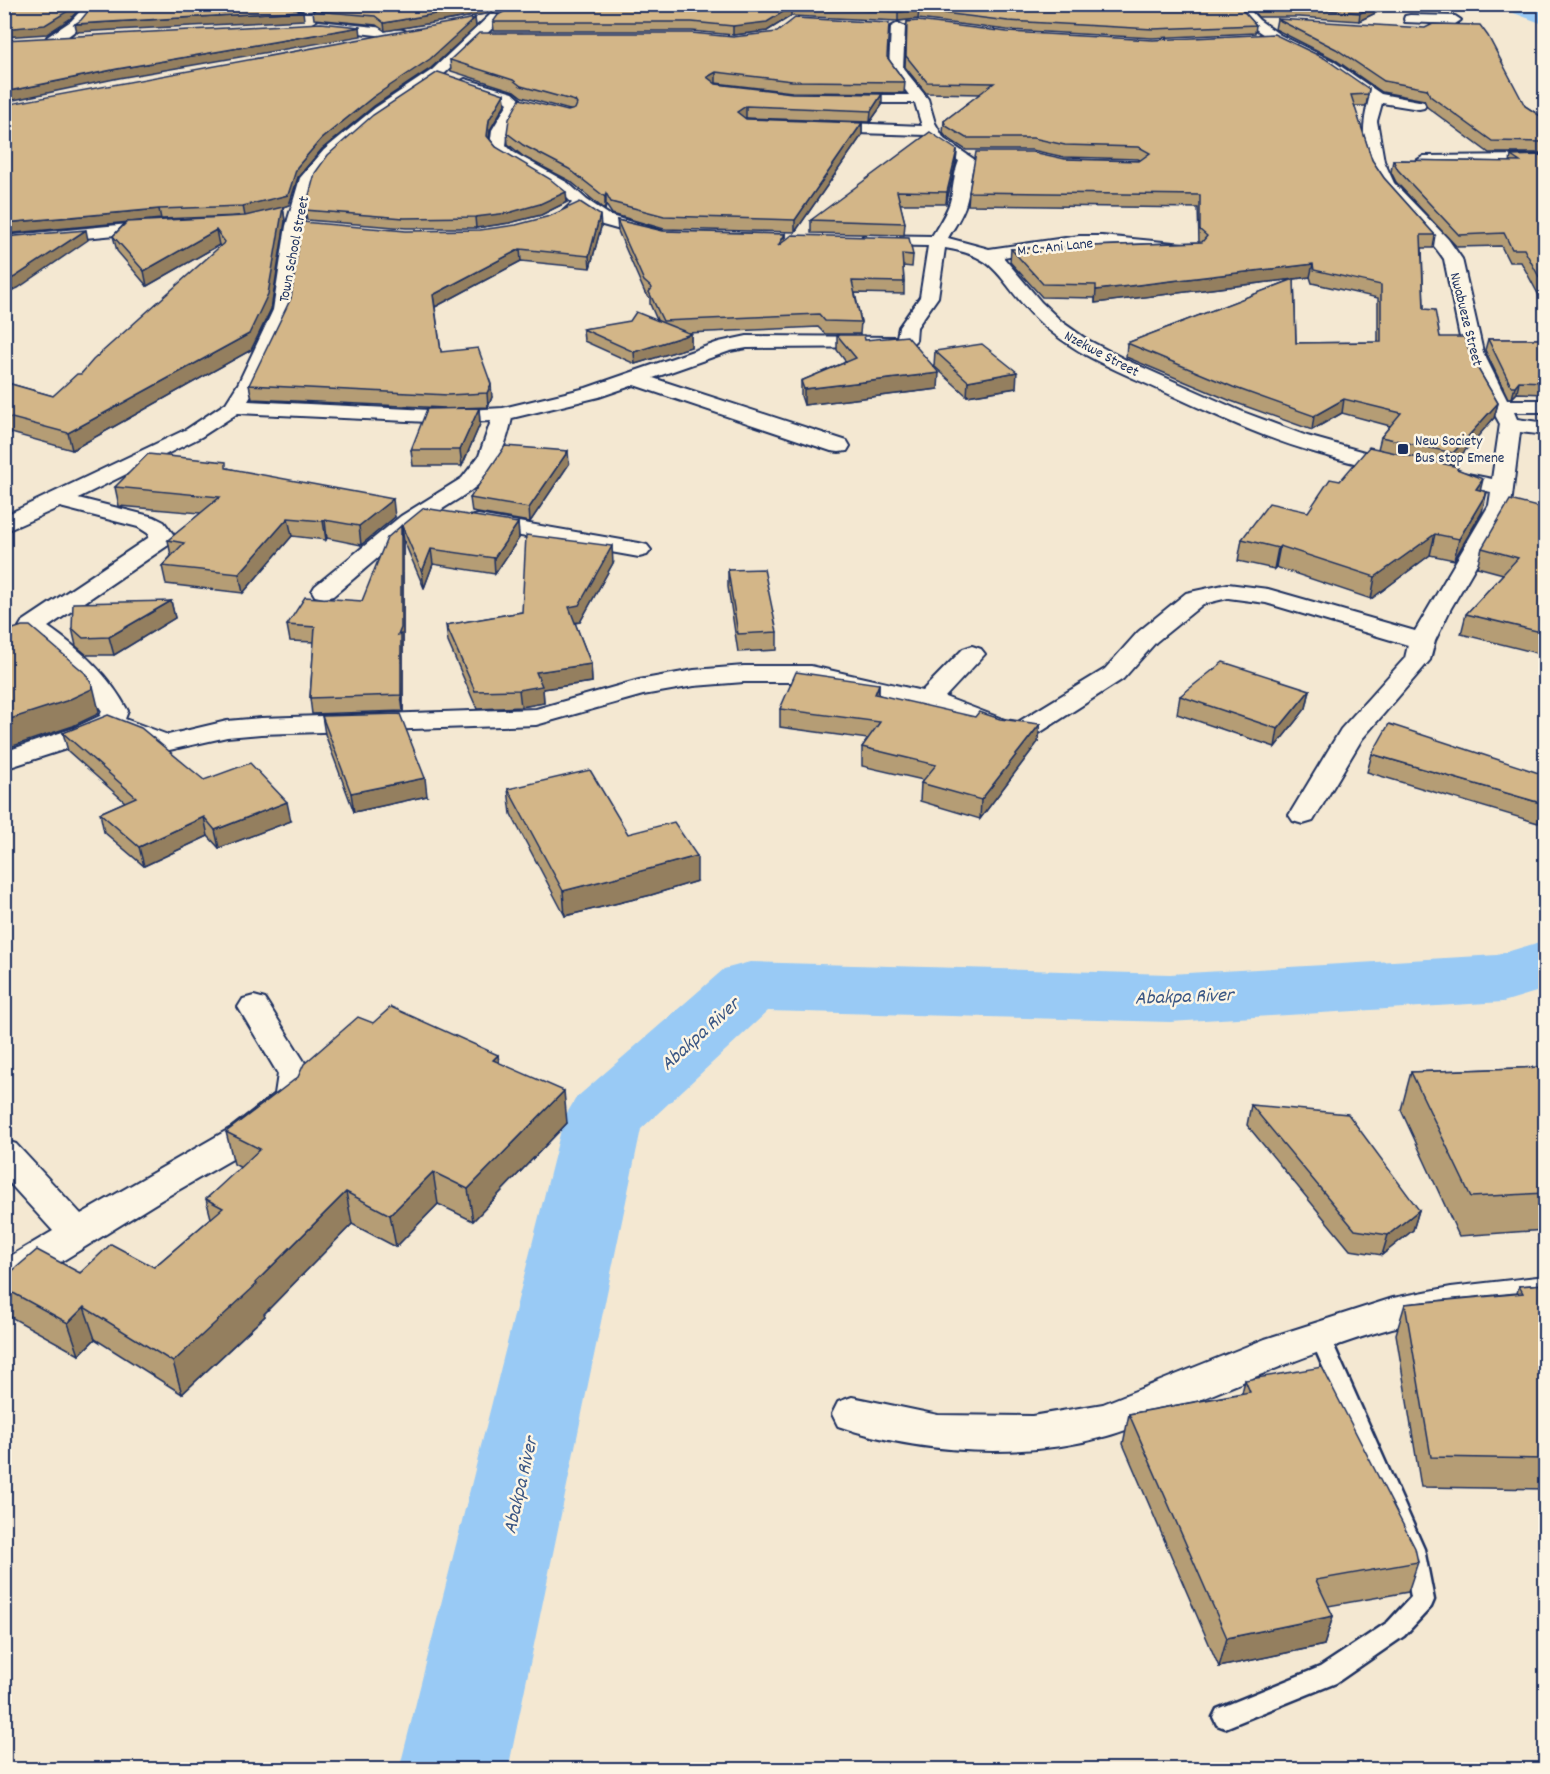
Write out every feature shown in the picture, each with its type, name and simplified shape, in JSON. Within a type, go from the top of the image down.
[{"type":"street","points":[[76,39],[48,41],[76,24],[94,4]]},
{"type":"street","points":[[1236,4],[1254,32],[1277,31],[1369,91],[1376,99],[1419,105]]},
{"type":"street","points":[[1405,4],[1404,12],[1413,27],[1455,20]]},
{"type":"street","name":"Town School Street","points":[[4,525],[194,433],[234,407],[248,384],[282,310],[296,218],[308,178],[329,153],[380,111],[437,73],[476,28],[500,16]]},
{"type":"street","points":[[304,20],[408,33],[357,43]]},
{"type":"street","points":[[898,26],[896,68],[921,99],[928,123],[938,142],[956,155],[987,156]]},
{"type":"street","points":[[476,28],[499,37]]},
{"type":"street","points":[[437,73],[508,96],[521,103],[500,130],[498,146],[516,163],[570,191],[581,204],[604,220],[649,234],[671,237]]},
{"type":"street","points":[[827,99],[921,99]]},
{"type":"street","points":[[851,128],[921,99]]},
{"type":"street","name":"Nwabueze Street","points":[[1376,99],[1370,121],[1376,160],[1386,184],[1442,243],[1452,259],[1473,352],[1480,370],[1505,415]]},
{"type":"street","points":[[804,126],[934,131]]},
{"type":"street","points":[[234,407],[450,417],[503,414],[561,402],[726,346],[747,342],[903,343],[906,340],[908,327],[928,297],[937,243],[957,206],[962,186],[960,177],[967,160],[964,157]]},
{"type":"street","points":[[1376,160],[1545,160]]},
{"type":"street","points":[[552,221],[561,219],[581,204]]},
{"type":"street","points":[[278,215],[296,218],[314,227]]},
{"type":"street","points":[[4,241],[172,226]]},
{"type":"street","name":"Nzekwe Street","points":[[846,240],[937,243],[976,249],[999,262],[1034,306],[1056,328],[1084,347],[1132,370],[1257,426],[1300,442],[1417,471],[1502,488]]},
{"type":"street","name":"M. C. Ani Lane","points":[[987,254],[1055,244],[1102,241],[1194,249]]},
{"type":"street","points":[[633,378],[839,446]]},
{"type":"street","points":[[1505,415],[1545,406]]},
{"type":"street","points":[[324,591],[422,512],[456,494],[481,471],[499,435],[503,414]]},
{"type":"street","points":[[1505,415],[1545,429]]},
{"type":"street","points":[[1304,815],[1351,735],[1417,660],[1422,641],[1438,608],[1491,524],[1500,505],[1505,415]]},
{"type":"street","points":[[4,761],[84,734],[111,721],[115,711],[110,699],[94,678],[67,651],[31,627],[159,541],[161,534],[156,527],[146,522],[57,499]]},
{"type":"street","points":[[422,512],[639,550]]},
{"type":"street","points":[[111,721],[165,743],[227,729],[261,726],[536,717],[639,688],[694,678],[744,674],[811,674],[928,700],[999,727],[1023,731],[1114,674],[1147,637],[1195,598],[1228,591],[1268,596],[1422,641]]},
{"type":"street","points":[[928,700],[972,654]]},
{"type":"street","points":[[4,1279],[243,1137],[291,1099],[295,1074],[254,1007]]},
{"type":"street","points":[[4,1153],[77,1234]]},
{"type":"street","points":[[852,1414],[938,1432],[1032,1433],[1106,1420],[1205,1379],[1393,1313],[1451,1302],[1545,1291]]},
{"type":"lane","points":[[1225,1717],[1328,1675],[1396,1629],[1423,1600],[1413,1549],[1320,1337]]},
{"type":"building","points":[[4,4],[74,4],[68,11],[45,25],[4,29]]},
{"type":"building","points":[[94,4],[276,4],[303,11],[75,24]]},
{"type":"building","points":[[316,4],[491,4],[384,23],[375,16],[313,11],[317,7]]},
{"type":"building","points":[[518,4],[1237,4],[1256,25],[1153,29],[1008,21],[919,10],[898,12],[791,7],[767,22],[733,26],[692,22],[493,22],[498,15]]},
{"type":"building","points":[[1256,4],[1378,4],[1360,13],[1300,8],[1259,8]]},
{"type":"building","points":[[475,18],[430,59],[373,97],[321,139],[297,167],[288,195],[243,206],[159,209],[4,223],[4,105]]},
{"type":"building","points":[[795,18],[889,23],[887,57],[905,82],[792,81],[716,72],[707,77],[716,84],[792,93],[882,94],[871,111],[746,106],[737,112],[746,119],[862,123],[795,220],[664,216],[611,202],[606,193],[605,197],[569,169],[523,145],[507,133],[509,119],[520,99],[568,111],[575,109],[577,104],[575,101],[521,86],[513,80],[450,60],[479,33],[692,33],[733,37],[777,32]]},
{"type":"building","points":[[1277,19],[1425,28],[1433,24],[1480,25],[1525,106],[1545,119],[1545,142],[1492,141],[1430,96],[1427,89],[1384,81],[1336,49]]},
{"type":"building","points":[[918,21],[1007,32],[1153,40],[1274,34],[1324,58],[1369,89],[1368,94],[1351,95],[1372,160],[1384,178],[1435,235],[1421,235],[1424,309],[1435,310],[1440,337],[1464,337],[1471,357],[1498,403],[1453,453],[1381,437],[1401,413],[1344,399],[1314,416],[1233,387],[1127,343],[1294,279],[1296,343],[1381,342],[1381,285],[1314,270],[1313,264],[1096,290],[1096,285],[1043,284],[1011,249],[1202,242],[1207,236],[1200,230],[1200,195],[969,192],[976,152],[1033,152],[1065,159],[1139,161],[1150,153],[1139,147],[1065,145],[1033,138],[966,138],[946,126],[944,121],[994,83],[927,82],[906,56],[907,22]]},
{"type":"building","points":[[321,23],[360,27],[117,69],[4,92],[4,40]]},
{"type":"building","points":[[438,72],[504,94],[489,120],[487,136],[496,147],[550,179],[566,192],[540,204],[508,213],[475,217],[404,218],[305,210],[315,173],[328,155],[373,115]]},
{"type":"building","points":[[930,132],[957,150],[947,192],[897,191],[905,223],[811,220]]},
{"type":"building","points":[[1545,155],[1545,288],[1524,249],[1512,249],[1504,233],[1459,235],[1398,170],[1393,160],[1520,162],[1511,156]]},
{"type":"building","points":[[580,202],[600,215],[589,256],[520,249],[433,295],[441,352],[478,348],[491,384],[487,393],[448,395],[249,385],[291,298],[302,222],[406,231],[480,230],[516,225],[550,216]]},
{"type":"building","points":[[283,207],[268,294],[249,334],[68,433],[4,416],[4,382],[53,396],[77,374],[81,374],[93,360],[225,242],[216,230],[144,271],[113,236],[127,222],[245,216]]},
{"type":"building","points":[[617,220],[663,231],[785,234],[778,246],[792,235],[909,238],[913,255],[902,254],[904,282],[852,281],[861,322],[825,321],[819,314],[663,321],[649,292],[652,288],[644,281]]},
{"type":"building","points":[[86,230],[15,277],[4,282],[4,237]]},
{"type":"building","points":[[636,312],[691,334],[634,352],[583,329],[630,321]]},
{"type":"building","points":[[837,335],[864,335],[865,340],[907,336],[939,373],[804,389],[801,381],[856,358]]},
{"type":"building","points":[[1488,339],[1545,339],[1545,382],[1519,381],[1515,386],[1511,386]]},
{"type":"building","points":[[982,344],[1017,372],[968,381],[935,351]]},
{"type":"building","points":[[479,408],[460,450],[411,450],[427,409]]},
{"type":"building","points":[[505,446],[568,451],[529,508],[470,498]]},
{"type":"building","points":[[1369,447],[1458,467],[1457,469],[1483,479],[1476,489],[1487,492],[1459,539],[1435,534],[1375,577],[1280,546],[1278,548],[1242,539],[1269,503],[1308,512],[1330,479],[1340,481]]},
{"type":"building","points":[[148,454],[226,462],[226,468],[393,499],[359,526],[325,520],[288,518],[239,574],[162,566],[184,543],[168,540],[220,497],[115,487]]},
{"type":"building","points":[[1510,500],[1545,509],[1545,633],[1466,614],[1518,558],[1482,548]]},
{"type":"building","points":[[424,508],[518,523],[494,558],[431,549],[422,572],[402,526]]},
{"type":"building","points":[[401,526],[401,628],[398,635],[401,634],[401,695],[310,698],[315,627],[287,625],[305,597],[362,601],[387,538]]},
{"type":"building","points":[[526,535],[612,546],[579,605],[569,607],[591,664],[536,672],[542,686],[519,690],[475,691],[446,625],[522,612]]},
{"type":"building","points":[[764,569],[777,632],[738,634],[728,570]]},
{"type":"building","points":[[171,601],[109,637],[83,638],[72,628],[73,603]]},
{"type":"building","points":[[30,626],[85,673],[93,686],[92,689],[66,701],[4,721],[4,632]]},
{"type":"building","points":[[1223,662],[1310,690],[1278,729],[1180,696]]},
{"type":"building","points":[[796,672],[879,684],[875,694],[975,717],[979,712],[1000,719],[1040,724],[981,800],[921,783],[936,765],[862,747],[880,722],[780,709]]},
{"type":"building","points":[[400,714],[425,778],[351,793],[322,716]]},
{"type":"building","points":[[108,715],[141,728],[204,780],[250,763],[287,802],[215,830],[204,817],[139,847],[100,813],[136,797],[63,733]]},
{"type":"building","points":[[1389,724],[1545,775],[1544,804],[1372,754]]},
{"type":"building","points":[[590,770],[628,834],[674,822],[697,856],[563,891],[508,789]]},
{"type":"building","points":[[391,1007],[498,1055],[493,1060],[564,1091],[468,1189],[433,1172],[390,1215],[346,1192],[255,1283],[257,1284],[173,1362],[84,1307],[68,1323],[4,1288],[4,1278],[37,1250],[80,1273],[111,1244],[154,1267],[223,1208],[206,1199],[260,1149],[226,1132],[298,1077],[304,1064],[358,1017],[373,1023]]},
{"type":"building","points":[[1545,1067],[1545,1193],[1471,1197],[1411,1072]]},
{"type":"building","points":[[1251,1105],[1348,1114],[1419,1210],[1388,1235],[1355,1230]]},
{"type":"building","points":[[1545,1284],[1545,1459],[1431,1457],[1405,1304],[1523,1293],[1519,1286]]},
{"type":"building","points":[[1322,1367],[1415,1548],[1418,1562],[1316,1580],[1333,1616],[1227,1638],[1129,1414],[1250,1392],[1245,1380]]},
{"type":"waterway","name":"Abakpa River","points":[[1516,4],[1546,16]]},
{"type":"waterway","name":"Abakpa River","points":[[453,1770],[604,1118],[750,986],[1170,998],[1503,978],[1546,963]]},
{"type":"place","name":"New Society Bus stop Emene","points":[[1403,449]]}]
